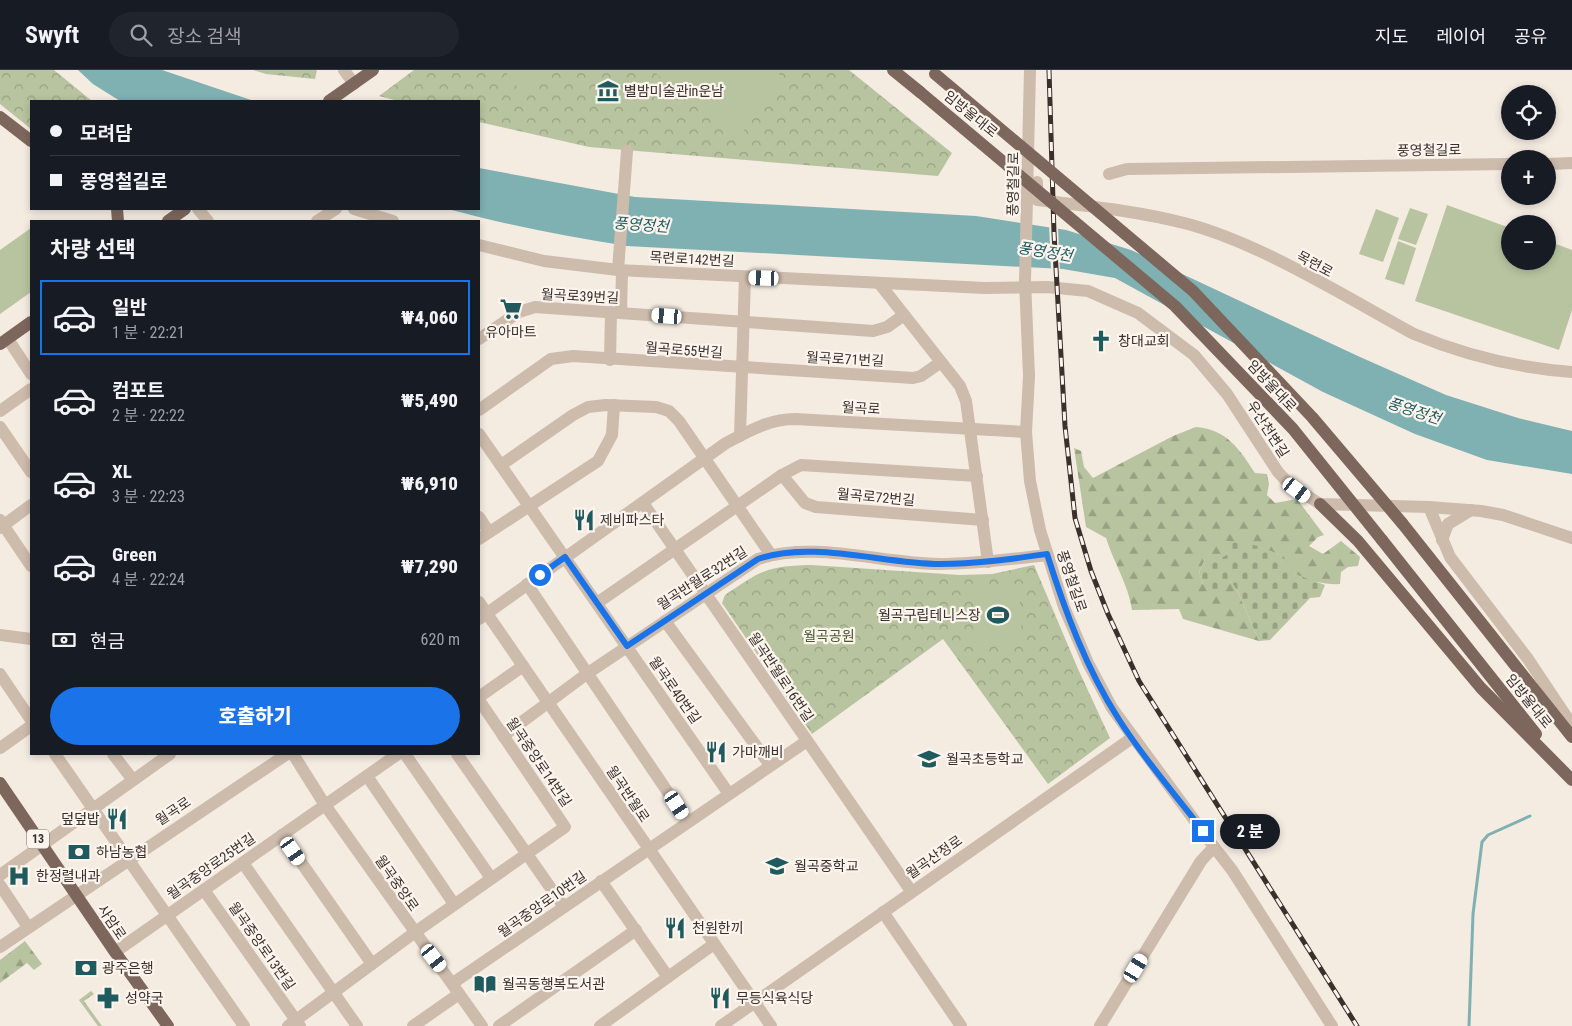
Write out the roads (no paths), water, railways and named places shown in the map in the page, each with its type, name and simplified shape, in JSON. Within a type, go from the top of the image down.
[{"type":"main road","points":[[333,98],[373,70]]},
{"type":"main road","name":"임방울대로","points":[[893,70],[1175,306],[1293,429],[1572,780]]},
{"type":"main road","name":"임방울대로","points":[[933,72],[1193,291],[1312,417],[1402,523],[1572,736]]},
{"type":"main road","points":[[0,116],[30,140]]},
{"type":"main road","points":[[173,220],[184,210]]},
{"type":"main road","points":[[4,342],[30,323]]},
{"type":"main road","points":[[1320,504],[1369,554],[1481,688],[1572,780]]},
{"type":"main road","name":"사암로","points":[[0,783],[115,952],[168,1026]]},
{"type":"street","points":[[344,70],[354,84]]},
{"type":"street","name":"풍영철길로","points":[[1030,70],[1029,124],[1036,134],[1026,284],[1029,376],[1026,432],[1030,481],[1047,554],[1064,607],[1088,663],[1118,719],[1232,870],[1332,1026]]},
{"type":"street","points":[[610,360],[620,313],[619,267],[626,156]]},
{"type":"street","points":[[1556,164],[1572,163]]},
{"type":"street","name":"풍영철길로","points":[[1109,174],[1127,169],[1501,164]]},
{"type":"street","name":"목련로","points":[[1033,196],[1121,210],[1190,225],[1247,246],[1414,334],[1442,346],[1501,362],[1572,372]]},
{"type":"street","points":[[199,210],[207,220]]},
{"type":"street","points":[[319,220],[334,210]]},
{"type":"street","points":[[357,210],[390,220]]},
{"type":"street","name":"목련로142번길","points":[[480,245],[544,262],[745,277],[985,288],[1026,284]]},
{"type":"street","name":"월곡로55번길","points":[[740,436],[745,277]]},
{"type":"street","points":[[879,283],[960,386],[966,401],[988,562]]},
{"type":"street","name":"우산천변길","points":[[1026,284],[1077,288],[1098,294],[1138,313],[1163,330],[1194,354],[1227,394],[1278,472],[1289,484],[1320,504]]},
{"type":"street","name":"월곡로39번길","points":[[480,339],[519,312],[535,308],[620,313]]},
{"type":"street","points":[[620,313],[873,331],[887,327],[904,315]]},
{"type":"street","points":[[4,342],[30,373]]},
{"type":"street","name":"월곡로55번길","points":[[480,409],[551,359],[573,356],[742,368]]},
{"type":"street","name":"월곡로71번길","points":[[742,368],[914,378],[921,376],[941,362]]},
{"type":"street","points":[[0,411],[30,389]]},
{"type":"street","points":[[480,521],[484,536],[598,461],[612,435],[614,405]]},
{"type":"street","points":[[501,465],[588,406],[656,407],[669,411],[679,421],[706,459],[771,555]]},
{"type":"street","name":"월곡로","points":[[483,616],[740,436],[779,419],[1026,432]]},
{"type":"street","points":[[0,427],[30,471]]},
{"type":"street","points":[[480,435],[565,557]]},
{"type":"street","name":"월곡로72번길","points":[[738,506],[782,475],[801,465],[977,476]]},
{"type":"street","name":"월곡로72번길","points":[[782,475],[805,503],[816,507],[983,520]]},
{"type":"street","name":"월곡반월로16번길","points":[[643,503],[707,593],[807,741],[647,849]]},
{"type":"street","points":[[1320,504],[1471,510],[1502,515],[1572,538]]},
{"type":"street","points":[[30,506],[1,525],[30,565]]},
{"type":"street","points":[[597,603],[738,506]]},
{"type":"street","points":[[1429,507],[1450,557],[1528,659],[1572,725]]},
{"type":"street","points":[[1442,540],[1448,524],[1471,510]]},
{"type":"street","name":"월곡반월로32번길","points":[[503,736],[588,673],[758,559],[771,555],[816,553],[939,564],[988,562],[1047,554]]},
{"type":"street","name":"월곡로40번길","points":[[565,557],[729,794]]},
{"type":"street","points":[[527,584],[688,822]]},
{"type":"street","name":"월곡반월로","points":[[483,616],[523,666],[647,849],[754,1001]]},
{"type":"street","points":[[665,621],[770,765]]},
{"type":"street","points":[[0,635],[30,639]]},
{"type":"street","points":[[480,697],[523,666]]},
{"type":"street","points":[[0,674],[30,719]]},
{"type":"street","name":"월곡중앙로14번길","points":[[414,933],[565,827],[480,700]]},
{"type":"street","points":[[0,748],[30,727]]},
{"type":"street","name":"월곡산정로","points":[[721,1026],[754,1001],[1132,738]]},
{"type":"street","points":[[807,741],[911,891]]},
{"type":"street","points":[[56,755],[244,1026]]},
{"type":"street","points":[[114,755],[133,780]]},
{"type":"street","points":[[0,875],[169,755]]},
{"type":"street","name":"월곡로","points":[[0,947],[128,859],[285,755]]},
{"type":"street","name":"월곡중앙로","points":[[294,755],[325,805],[414,933],[482,1026]]},
{"type":"street","name":"월곡중앙로25번길","points":[[115,952],[397,755]]},
{"type":"street","points":[[406,755],[491,878]]},
{"type":"street","points":[[458,755],[564,907]]},
{"type":"street","points":[[367,776],[454,904]]},
{"type":"street","points":[[282,835],[372,964]]},
{"type":"street","points":[[1100,1026],[1201,862],[1214,847]]},
{"type":"street","name":"월곡중앙로10번길","points":[[414,1026],[456,988],[564,907],[647,849]]},
{"type":"street","points":[[243,863],[357,1026]]},
{"type":"street","points":[[601,881],[668,977]]},
{"type":"street","points":[[0,885],[28,927]]},
{"type":"street","name":"월곡중앙로13번길","points":[[204,890],[295,1024],[334,992],[414,933]]},
{"type":"street","points":[[883,912],[961,1026]]},
{"type":"street","points":[[498,1026],[636,930]]},
{"type":"street","points":[[600,1026],[714,944]]},
{"type":"street","points":[[754,1001],[771,1026]]},
{"type":"water","points":[[78,70],[162,70],[251,100],[118,100],[93,84]]},
{"type":"water","name":"풍영정천","points":[[480,168],[635,197],[976,216],[1066,230],[1131,250],[1446,395],[1518,418],[1572,431],[1572,474],[1487,460],[1415,434],[1323,392],[1115,278],[1063,269],[627,246],[452,210],[480,210]]},
{"type":"waterway","points":[[1469,1026],[1473,914],[1482,842],[1488,835],[1530,816]]},
{"type":"railway","points":[[1049,70],[1054,233],[1065,426],[1075,518],[1091,571],[1108,614],[1139,681],[1357,1026]]},
{"type":"place","name":"별밤미술관in운남","points":[[608,91]]},
{"type":"place","name":"유아마트","points":[[511,309]]},
{"type":"place","name":"창대교회","points":[[1101,341]]},
{"type":"place","name":"제비파스타","points":[[584,520]]},
{"type":"place","name":"월곡구립테니스장","points":[[998,615]]},
{"type":"place","name":"가마깨비","points":[[716,752]]},
{"type":"place","name":"월곡초등학교","points":[[929,759]]},
{"type":"place","name":"덮덮밥","points":[[117,819]]},
{"type":"place","name":"하남농협","points":[[79,852]]},
{"type":"place","name":"월곡중학교","points":[[777,866]]},
{"type":"place","name":"한정렬내과","points":[[19,876]]},
{"type":"place","name":"천원한끼","points":[[675,928]]},
{"type":"place","name":"광주은행","points":[[86,968]]},
{"type":"place","name":"월곡동행복도서관","points":[[485,984]]},
{"type":"place","name":"성약국","points":[[108,998]]},
{"type":"place","name":"무등식육식당","points":[[720,998]]},
{"type":"park label","name":"월곡공원","points":[[829,636]]}]
